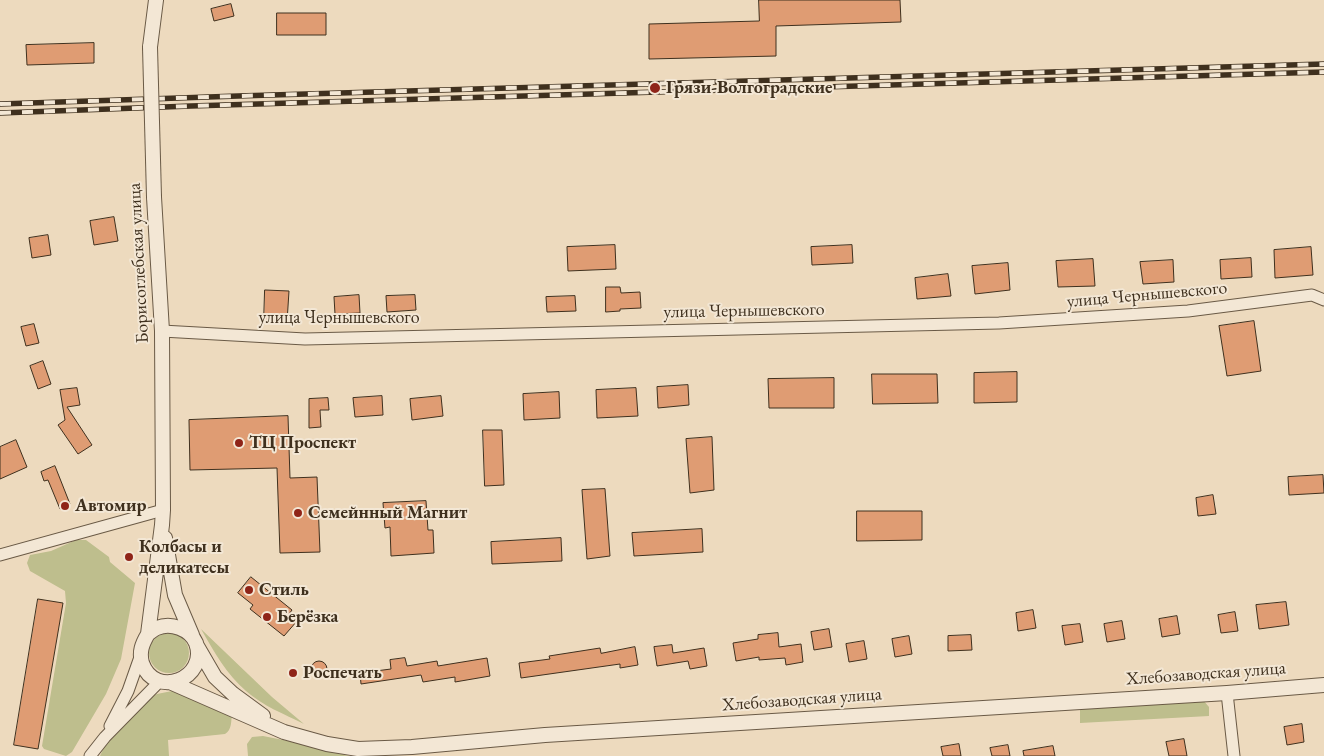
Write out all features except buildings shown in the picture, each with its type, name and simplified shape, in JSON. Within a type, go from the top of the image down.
[{"type":"street","name":"Борисоглебская улица","points":[[156,0],[150,47],[154,197],[162,331],[162,525]]},
{"type":"street","name":"улица Чернышевского","points":[[162,331],[305,339],[999,323],[1188,311],[1312,296],[1324,300]]},
{"type":"street","points":[[0,555],[163,510]]},
{"type":"street","points":[[105,737],[128,691],[140,657],[142,644],[148,634],[162,525]]},
{"type":"street","points":[[162,525],[175,595],[194,640],[215,678],[233,694],[284,732]]},
{"type":"street","points":[[90,756],[105,737],[166,682],[183,679],[194,668],[197,660],[194,640],[184,630],[168,625],[157,628],[148,634]]},
{"type":"street","points":[[140,657],[145,669],[151,676],[284,732]]},
{"type":"street","name":"Хлебозаводская улица","points":[[284,732],[358,750],[412,747],[545,734],[1228,693],[1324,685]]},
{"type":"street","points":[[1228,693],[1234,756]]},
{"type":"green space","points":[[76,540],[86,540],[109,557],[110,562],[135,583],[121,659],[106,694],[72,752],[66,756],[44,749],[42,746],[66,603],[65,591],[30,571],[27,563],[30,555],[51,551]]},
{"type":"green space","points":[[201,629],[272,697],[304,724],[267,705],[239,685],[216,654]]},
{"type":"green space","points":[[173,633],[180,636],[186,642],[189,653],[188,661],[180,670],[173,673],[165,673],[158,670],[150,661],[149,649],[152,642],[161,634]]},
{"type":"green space","points":[[172,691],[187,692],[232,714],[229,730],[225,734],[168,740],[169,756],[100,756],[110,735],[142,702],[157,694]]},
{"type":"green space","points":[[1203,700],[1209,707],[1209,716],[1080,723],[1080,706]]},
{"type":"green space","points":[[263,736],[355,754],[344,756],[248,756],[247,744],[252,737]]},
{"type":"railway","points":[[0,104],[1324,64]]},
{"type":"railway","points":[[0,113],[1324,72]]},
{"type":"place","name":"Грязи-Волгоградские","points":[[655,88]]},
{"type":"place","name":"ТЦ Проспект","points":[[239,443]]},
{"type":"place","name":"Автомир","points":[[65,506]]},
{"type":"place","name":"Семейнный Магнит","points":[[298,513]]},
{"type":"place","name":"Колбасы и деликатесы","points":[[129,557]]},
{"type":"place","name":"Стиль","points":[[249,590]]},
{"type":"place","name":"Берёзка","points":[[267,617]]},
{"type":"place","name":"Роспечать","points":[[293,673]]}]
